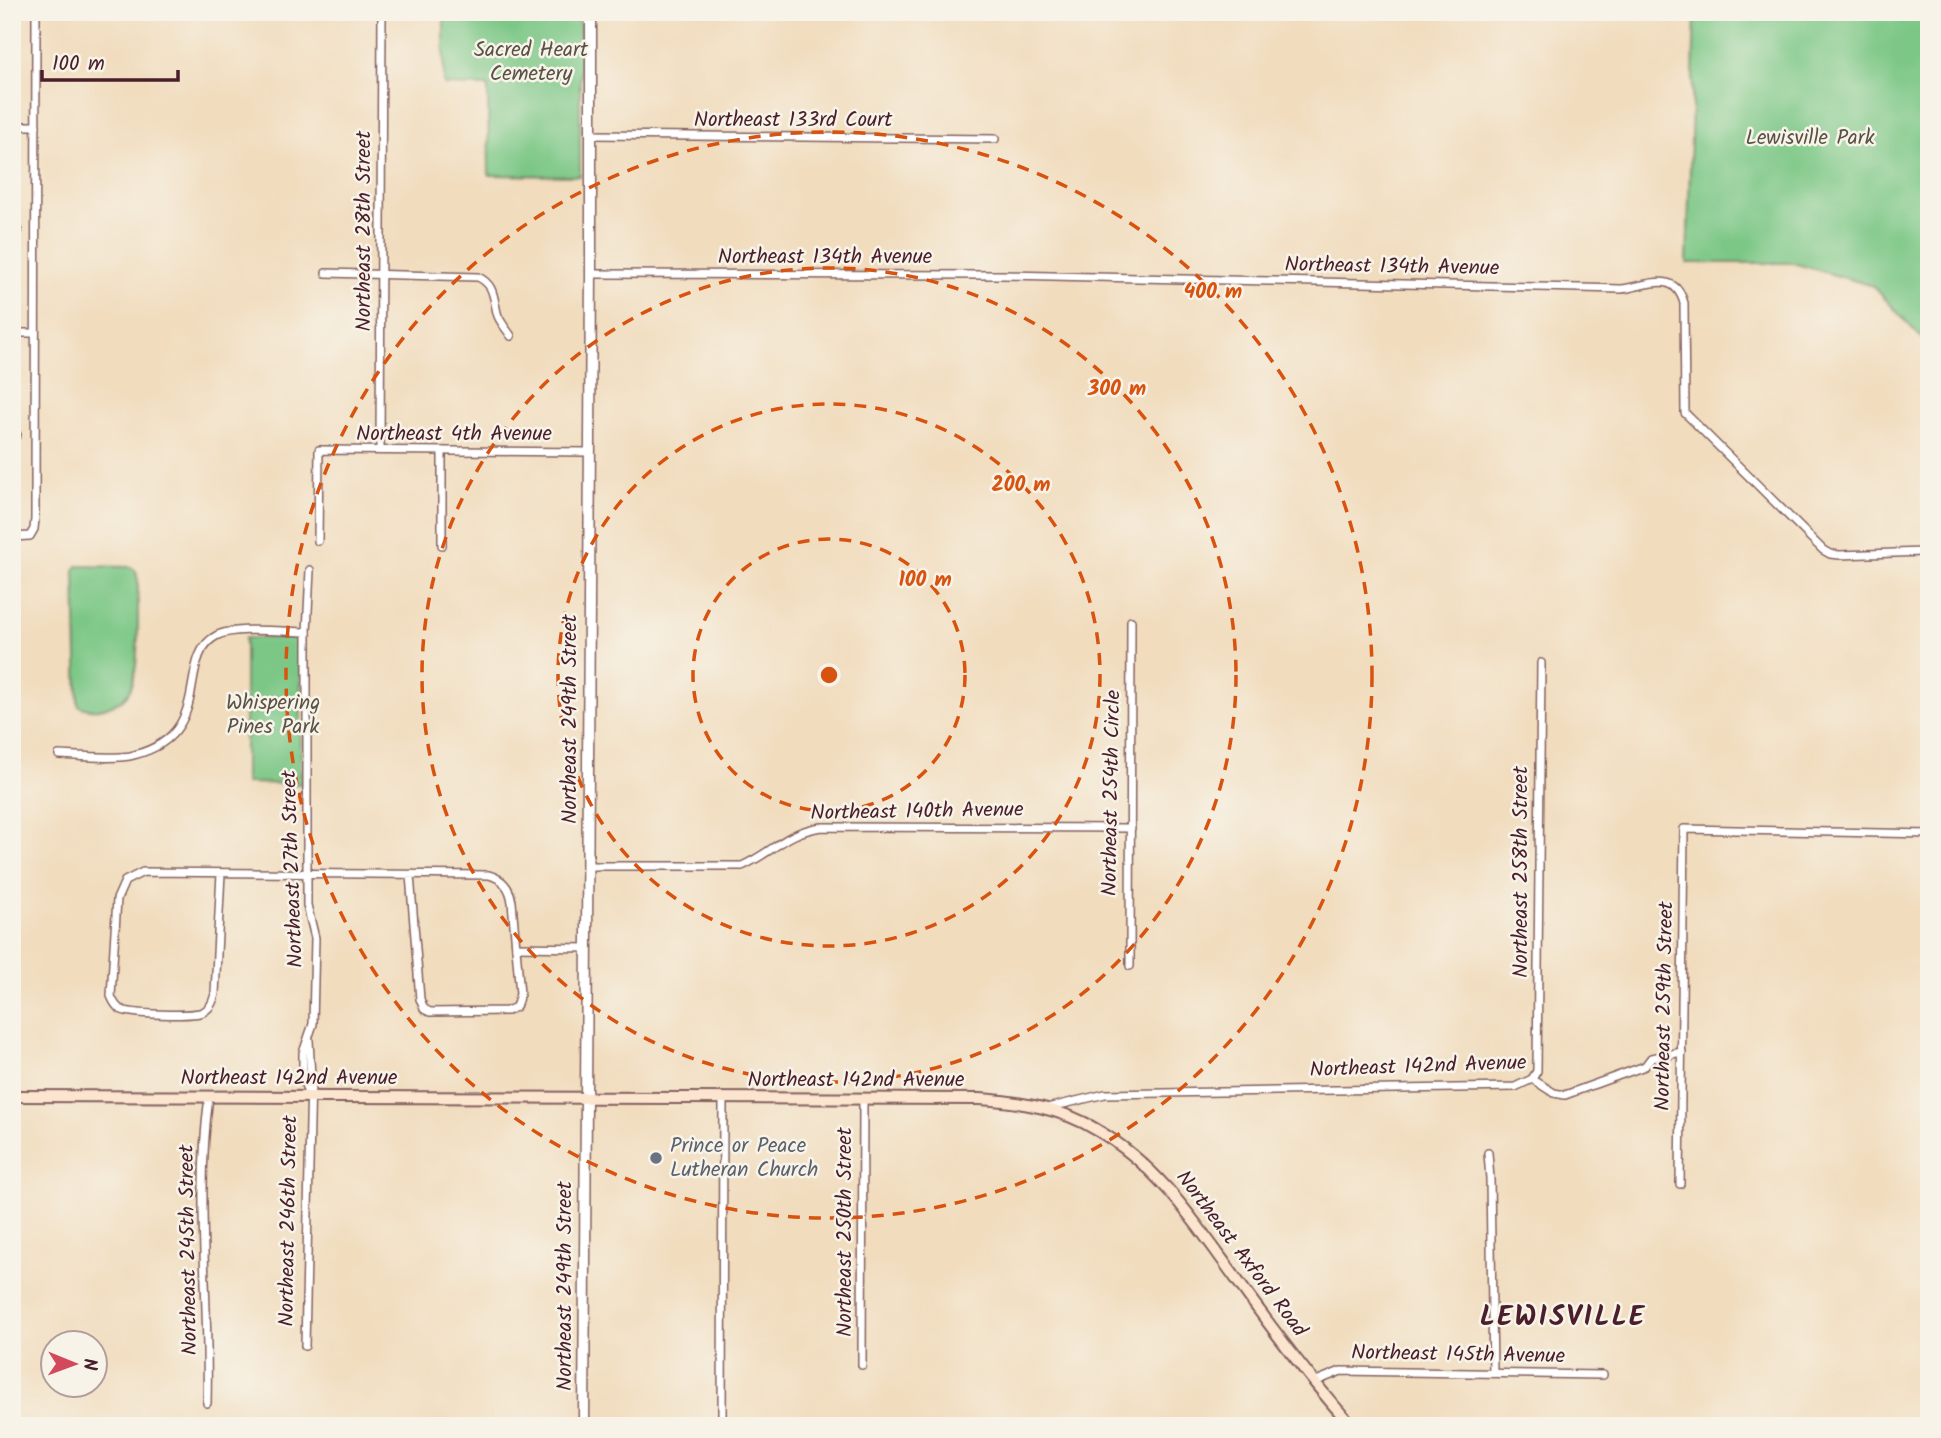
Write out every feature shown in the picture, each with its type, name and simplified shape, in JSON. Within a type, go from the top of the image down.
[{"type":"main road","name":"Northeast 142nd Avenue","points":[[12,1096],[980,1099],[1045,1108]]},
{"type":"main road","name":"Northeast Axford Road","points":[[1045,1108],[1075,1118],[1125,1147],[1167,1186],[1314,1381],[1352,1426]]},
{"type":"street","points":[[12,537],[30,536],[35,519],[36,12]]},
{"type":"street","name":"Northeast 28th Street","points":[[380,450],[382,12]]},
{"type":"street","name":"Northeast 249th Street","points":[[584,1426],[591,12]]},
{"type":"street","points":[[12,126],[36,126]]},
{"type":"street","name":"Northeast 133rd Court","points":[[592,135],[995,139]]},
{"type":"street","points":[[326,273],[474,276],[492,288],[499,319],[511,336]]},
{"type":"street","name":"Northeast 134th Avenue","points":[[591,274],[1003,275],[1621,289],[1662,281],[1678,290],[1684,303],[1685,413],[1830,554],[1923,552],[1929,549]]},
{"type":"street","points":[[12,333],[35,332]]},
{"type":"street","name":"Northeast 4th Avenue","points":[[318,541],[318,450],[590,452]]},
{"type":"street","points":[[442,451],[442,545]]},
{"type":"street","name":"Northeast 27th Street","points":[[309,1097],[309,1040],[313,1024],[315,937],[307,905],[307,632],[310,570]]},
{"type":"street","name":"Northeast 254th Circle","points":[[1130,966],[1131,621]]},
{"type":"street","points":[[59,755],[131,756],[154,748],[173,734],[186,714],[199,654],[215,636],[239,631],[307,632]]},
{"type":"street","name":"Northeast 258th Street","points":[[1532,1079],[1537,1071],[1541,663]]},
{"type":"street","name":"Northeast 140th Avenue","points":[[588,866],[742,866],[761,858],[788,836],[804,829],[822,827],[1130,828]]},
{"type":"street","name":"Northeast 259th Street","points":[[1680,1184],[1684,828],[1929,834]]},
{"type":"street","points":[[221,873],[215,994],[211,1005],[207,1010],[195,1014],[128,1012],[117,1007],[111,996],[117,899],[125,881],[143,872],[489,875],[503,882],[511,894],[519,1003],[507,1011],[430,1012],[424,1009],[420,1002],[410,875]]},
{"type":"street","points":[[516,947],[588,948]]},
{"type":"street","name":"Northeast 142nd Avenue","points":[[1045,1108],[1105,1094],[1515,1087],[1532,1079],[1554,1093],[1565,1095],[1645,1066],[1651,1058],[1682,1052]]},
{"type":"street","name":"Northeast 245th Street","points":[[207,1403],[209,1349],[203,1209],[204,1134],[209,1097]]},
{"type":"street","name":"Northeast 246th Street","points":[[305,1346],[309,1097]]},
{"type":"street","points":[[722,1426],[723,1100]]},
{"type":"street","name":"Northeast 250th Street","points":[[862,1365],[863,1100]]},
{"type":"street","points":[[1488,1153],[1493,1373]]},
{"type":"street","name":"Northeast 145th Avenue","points":[[1314,1381],[1341,1371],[1603,1375]]},
{"type":"green space","name":"Sacred Heart Cemetery","points":[[444,12],[571,12],[577,18],[580,25],[580,176],[489,175],[488,86],[444,85]]},
{"type":"green space","name":"Lewisville Park","points":[[1695,12],[1929,12],[1929,346],[1873,286],[1793,263],[1687,263]]},
{"type":"green space","points":[[77,566],[131,567],[136,571],[138,581],[137,653],[133,680],[124,698],[102,708],[89,709],[78,705]]},
{"type":"green space","name":"Whispering Pines Park","points":[[245,638],[294,638],[301,643],[301,784],[245,783]]},
{"type":"place","name":"Prince or Peace Lutheran Church","points":[[656,1158]]},
{"type":"district","name":"LEWISVILLE","points":[[1563,1317]]}]
